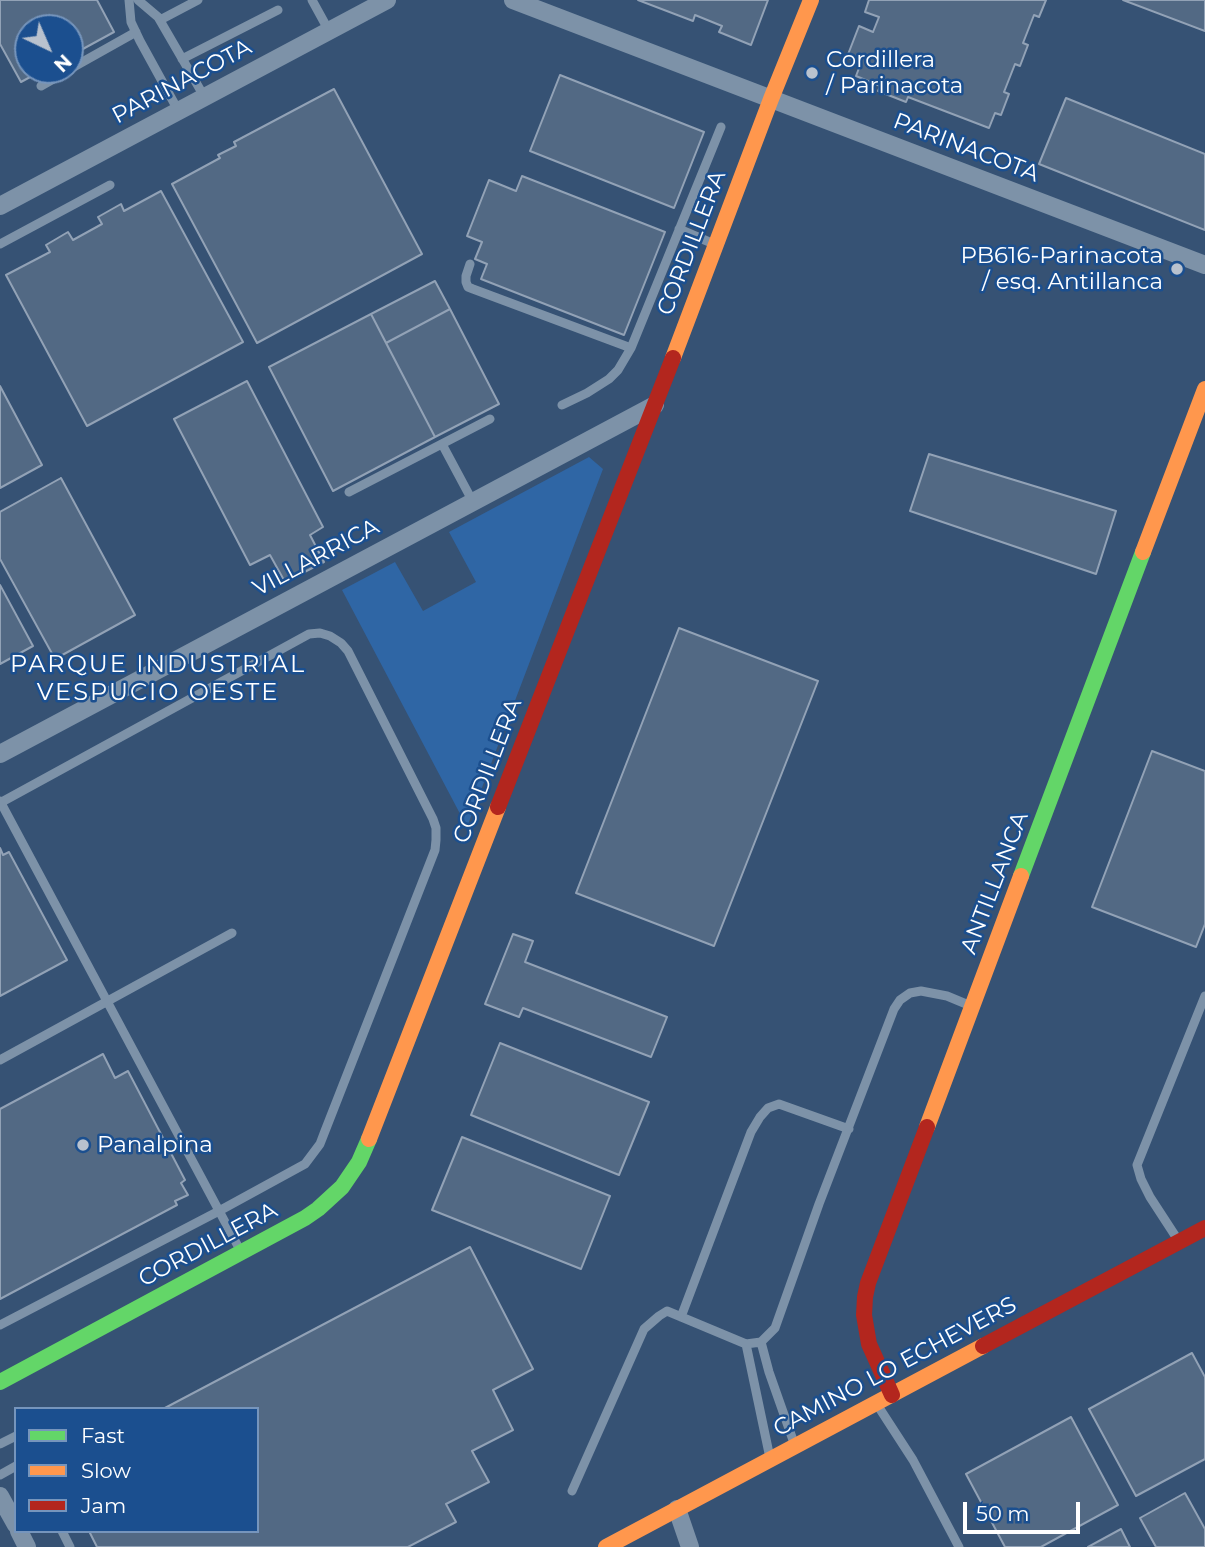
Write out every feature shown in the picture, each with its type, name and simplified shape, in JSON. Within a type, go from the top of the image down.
[{"type":"street","name":"PARINACOTA","points":[[0,206],[387,0]]},
{"type":"street","name":"PARINACOTA","points":[[513,0],[1205,265]]},
{"type":"street","name":"CORDILLERA","points":[[0,1382],[305,1218],[342,1187],[362,1156],[811,0]]},
{"type":"street","name":"ANTILLANCA","points":[[892,1395],[869,1344],[864,1315],[868,1283],[1205,389]]},
{"type":"street","name":"VILLARRICA","points":[[0,754],[655,405]]},
{"type":"street","name":"CAMINO LO ECHEVERS","points":[[606,1547],[1205,1228]]},
{"type":"street","points":[[0,1496],[14,1521]]},
{"type":"street","points":[[677,1509],[690,1547]]},
{"type":"lane","points":[[129,0],[131,22],[179,111]]},
{"type":"lane","points":[[138,0],[160,20],[205,98]]},
{"type":"lane","points":[[160,20],[198,0]]},
{"type":"lane","points":[[312,0],[329,31]]},
{"type":"lane","points":[[182,59],[278,10]]},
{"type":"lane","points":[[84,61],[136,32]]},
{"type":"lane","points":[[41,86],[44,84]]},
{"type":"lane","points":[[562,405],[609,379],[618,370],[631,348],[721,127]]},
{"type":"lane","points":[[0,244],[110,185]]},
{"type":"lane","points":[[679,229],[715,245]]},
{"type":"lane","points":[[470,264],[466,276],[468,287],[631,348]]},
{"type":"lane","points":[[349,492],[490,419]]},
{"type":"lane","points":[[442,444],[473,502]]},
{"type":"lane","points":[[0,1325],[219,1211],[305,1164],[320,1144],[435,850],[436,828],[348,651],[330,636],[320,634],[309,634],[0,802],[219,1211],[242,1253]]},
{"type":"lane","points":[[0,1060],[232,933]]},
{"type":"lane","points":[[572,1491],[644,1329],[659,1316],[667,1311],[746,1344],[761,1342],[775,1328],[894,1009],[900,1000],[910,993],[921,991],[947,996],[972,1007]]},
{"type":"lane","points":[[1179,1242],[1150,1197],[1141,1179],[1138,1165],[1205,996]]},
{"type":"lane","points":[[681,1317],[751,1132],[768,1108],[779,1104],[849,1129]]},
{"type":"lane","points":[[761,1342],[795,1446]]},
{"type":"lane","points":[[746,1344],[770,1459]]},
{"type":"lane","points":[[876,1403],[913,1460],[959,1547]]},
{"type":"shaded area","points":[[589,457],[603,469],[467,827],[342,590],[395,562],[423,611],[476,582],[449,532]]},
{"type":"building","points":[[0,0],[97,0],[114,32],[84,48],[84,14],[14,14],[14,69],[0,44]]},
{"type":"building","points":[[638,0],[768,0],[751,45],[719,32],[722,26],[695,15],[693,21]]},
{"type":"building","points":[[869,0],[1046,0],[1039,17],[1034,15],[1023,43],[1028,45],[1020,66],[1015,64],[1004,92],[1009,94],[1001,115],[995,113],[989,128],[908,97],[906,102],[878,91],[880,86],[856,76],[861,63],[847,57],[859,26],[873,32],[879,17],[865,12]]},
{"type":"building","points":[[1123,0],[1205,0],[1205,31]]},
{"type":"building","points":[[560,75],[704,132],[674,208],[530,151]]},
{"type":"building","points":[[334,89],[422,254],[257,343],[172,184],[220,158],[218,155],[236,146],[234,142]]},
{"type":"building","points":[[1066,98],[1205,154],[1205,230],[1039,164]]},
{"type":"building","points":[[522,176],[665,232],[624,335],[481,279],[487,264],[475,259],[482,242],[467,236],[489,180],[516,191]]},
{"type":"building","points":[[161,191],[243,342],[87,426],[6,275],[50,252],[46,245],[68,232],[73,240],[102,224],[98,217],[121,204],[124,211]]},
{"type":"building","points":[[435,281],[450,309],[386,343],[371,314]]},
{"type":"building","points":[[450,309],[499,404],[435,437],[386,343]]},
{"type":"building","points":[[371,314],[435,437],[333,491],[269,367]]},
{"type":"building","points":[[247,381],[323,527],[310,535],[324,562],[285,582],[270,555],[250,565],[174,419]]},
{"type":"building","points":[[0,386],[42,465],[0,488]]},
{"type":"building","points":[[929,454],[1116,511],[1096,574],[910,511]]},
{"type":"building","points":[[61,478],[135,615],[55,659],[0,559],[0,512]]},
{"type":"building","points":[[0,585],[33,646],[0,664]]},
{"type":"building","points":[[679,628],[818,681],[714,946],[576,893]]},
{"type":"building","points":[[1152,751],[1205,771],[1205,924],[1196,947],[1092,907]]},
{"type":"building","points":[[0,848],[3,855],[9,852],[67,960],[0,996]]},
{"type":"building","points":[[513,934],[533,941],[525,962],[667,1017],[651,1057],[523,1008],[519,1017],[485,1004]]},
{"type":"building","points":[[500,1043],[649,1102],[619,1175],[471,1115]]},
{"type":"building","name":"Panalpina","points":[[103,1054],[115,1078],[128,1071],[185,1180],[181,1183],[188,1195],[175,1201],[177,1205],[0,1299],[0,1109]]},
{"type":"building","points":[[462,1137],[610,1196],[581,1269],[432,1210]]},
{"type":"building","points":[[470,1247],[533,1369],[493,1390],[513,1430],[472,1451],[489,1482],[446,1504],[456,1522],[408,1547],[97,1547],[90,1533],[259,1533],[259,1407],[167,1407]]},
{"type":"building","points":[[1192,1353],[1205,1377],[1205,1459],[1136,1496],[1089,1409]]},
{"type":"building","points":[[1071,1417],[1118,1505],[1041,1547],[1005,1547],[966,1474]]},
{"type":"building","points":[[1185,1493],[1205,1529],[1205,1547],[1156,1547],[1140,1518]]},
{"type":"building","points":[[1121,1529],[1130,1547],[1088,1547]]},
{"type":"traffic: fast","points":[[1021,876],[1143,552]]},
{"type":"traffic: fast","points":[[0,1382],[305,1218],[342,1187],[359,1162],[369,1139]]},
{"type":"traffic: slow","points":[[673,358],[811,0]]},
{"type":"traffic: slow","points":[[1143,552],[1205,389]]},
{"type":"traffic: slow","points":[[369,1139],[498,807]]},
{"type":"traffic: slow","points":[[927,1127],[1021,876]]},
{"type":"traffic: slow","points":[[606,1547],[983,1346]]},
{"type":"traffic: jam","points":[[498,807],[673,358]]},
{"type":"traffic: jam","points":[[892,1395],[869,1344],[864,1315],[865,1297],[927,1127]]},
{"type":"traffic: jam","points":[[983,1346],[1205,1228]]},
{"type":"place","name":"Cordillera / Parinacota","points":[[812,73]]},
{"type":"place","name":"PB616-Parinacota / esq. Antillanca","points":[[1177,269]]},
{"type":"place","name":"Panalpina","points":[[83,1145]]},
{"type":"district","name":"PARQUE INDUSTRIAL VESPUCIO OESTE","points":[[158,679]]}]
